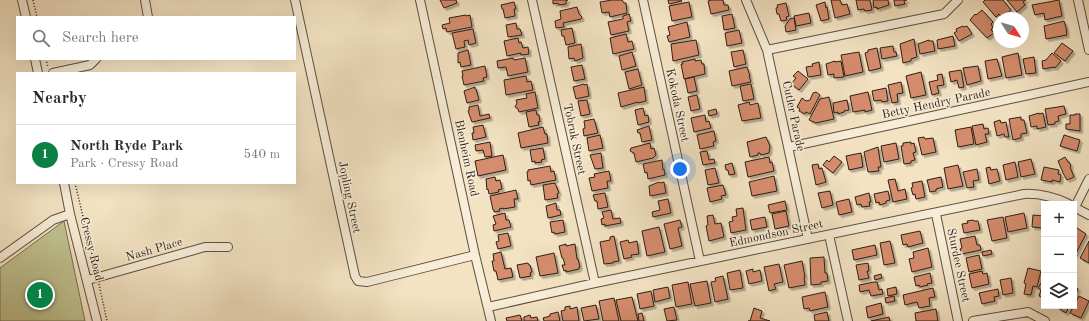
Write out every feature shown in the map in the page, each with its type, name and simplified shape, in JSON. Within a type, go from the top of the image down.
[{"type":"street","points":[[22,0],[26,16]]},
{"type":"street","points":[[145,0],[148,16]]},
{"type":"street","name":"Jopling Street","points":[[295,0],[355,276],[358,281],[366,282],[475,254]]},
{"type":"street","name":"Blenheim Road","points":[[420,0],[491,321]]},
{"type":"street","name":"Tobruk Street","points":[[532,0],[595,283]]},
{"type":"street","name":"Kokoda Street","points":[[643,0],[700,261]]},
{"type":"street","name":"Cutler Parade","points":[[746,0],[767,50],[808,239]]},
{"type":"street","points":[[767,50],[944,14],[958,0]]},
{"type":"street","points":[[1078,0],[1089,50]]},
{"type":"street","points":[[35,60],[38,72]]},
{"type":"street","points":[[58,72],[90,65],[95,60]]},
{"type":"street","name":"Betty Hendry Parade","points":[[788,147],[1089,82]]},
{"type":"street","points":[[1076,201],[1089,179]]},
{"type":"street","name":"Cressy Road","points":[[64,184],[70,214],[88,280],[97,321]]},
{"type":"street","name":"Edmondson Street","points":[[488,307],[700,261],[1031,194],[1053,197],[1062,201]]},
{"type":"street","name":"Edmondson Street","points":[[1077,208],[1089,215]]},
{"type":"street","points":[[0,258],[53,220],[70,214]]},
{"type":"street","name":"Sturdee Street","points":[[936,214],[958,321]]},
{"type":"street","points":[[829,235],[848,321]]},
{"type":"street","name":"Nash Place","points":[[88,280],[205,247],[228,248]]},
{"type":"street","points":[[973,321],[1028,312],[1044,321]]},
{"type":"path","points":[[33,0],[37,16]]},
{"type":"path","name":"Cressy Road","points":[[75,184],[107,321]]},
{"type":"green space","points":[[64,221],[85,321],[0,321],[0,268]]},
{"type":"building","points":[[440,0],[456,0],[457,3],[444,8]]},
{"type":"building","points":[[553,0],[568,0],[566,1],[566,4],[559,5],[558,3],[553,4]]},
{"type":"building","points":[[622,0],[626,3],[627,13],[610,17],[609,12],[602,13],[600,2]]},
{"type":"building","points":[[668,0],[681,0],[682,1],[669,4]]},
{"type":"building","points":[[723,0],[724,5],[728,5],[729,10],[711,14],[708,1]]},
{"type":"building","points":[[831,0],[840,0],[842,5],[847,4],[850,14],[835,18]]},
{"type":"building","points":[[856,0],[870,0],[872,10],[858,10]]},
{"type":"building","points":[[873,0],[888,0],[889,5],[877,9],[877,7],[874,8]]},
{"type":"building","points":[[894,0],[907,0],[904,1],[905,4],[895,6]]},
{"type":"building","points":[[985,0],[1003,0],[1011,10],[1009,12],[993,12],[993,14],[983,2]]},
{"type":"building","points":[[1007,0],[1026,0],[1023,2],[1025,5],[1017,12]]},
{"type":"building","points":[[1059,0],[1062,16],[1045,20],[1044,13],[1035,15],[1032,5]]},
{"type":"building","points":[[514,2],[516,9],[514,9],[515,16],[505,18],[501,5]]},
{"type":"building","points":[[689,2],[692,17],[672,21],[669,6]]},
{"type":"building","points":[[825,2],[829,19],[821,21],[816,5]]},
{"type":"building","points":[[786,3],[789,16],[786,17],[787,20],[781,21],[779,14],[777,14],[776,8],[778,7],[777,5]]},
{"type":"building","points":[[577,7],[579,14],[582,17],[581,19],[563,23],[564,27],[556,28],[555,21],[561,19],[560,11]]},
{"type":"building","points":[[982,10],[993,22],[991,24],[993,27],[991,30],[993,34],[987,38],[970,20],[975,14],[976,15]]},
{"type":"building","points":[[809,13],[811,23],[796,26],[794,16]]},
{"type":"building","points":[[629,14],[631,21],[627,22],[629,31],[611,35],[608,22],[623,19],[623,16]]},
{"type":"building","points":[[732,14],[735,28],[724,30],[722,16]]},
{"type":"building","points":[[470,15],[472,27],[447,32],[446,28],[443,29],[442,25],[450,23],[449,18]]},
{"type":"building","points":[[794,18],[796,30],[786,32],[785,26],[790,19]]},
{"type":"building","points":[[1064,21],[1067,35],[1046,39],[1044,26]]},
{"type":"building","points":[[687,22],[690,37],[669,42],[667,36],[670,35],[668,27]]},
{"type":"building","points":[[516,23],[517,29],[520,29],[522,35],[508,37],[506,25]]},
{"type":"building","points":[[967,26],[972,34],[959,41],[954,33],[957,31],[956,29]]},
{"type":"building","points":[[572,28],[575,43],[566,45],[561,30]]},
{"type":"building","points":[[473,29],[476,43],[469,45],[468,40],[464,41],[465,47],[456,49],[452,33]]},
{"type":"building","points":[[739,30],[742,43],[727,46],[725,33]]},
{"type":"building","points":[[626,34],[628,42],[632,41],[634,49],[613,54],[610,38]]},
{"type":"building","points":[[953,36],[955,46],[938,49],[937,40]]},
{"type":"building","points":[[518,38],[519,43],[521,42],[523,48],[528,47],[529,54],[521,55],[521,53],[507,56],[504,41]]},
{"type":"building","points":[[914,39],[917,57],[911,59],[911,61],[903,63],[900,44]]},
{"type":"building","points":[[696,40],[699,55],[673,61],[671,44]]},
{"type":"building","points":[[929,40],[933,41],[935,51],[920,54],[918,44]]},
{"type":"building","points":[[1062,43],[1073,51],[1065,61],[1054,53]]},
{"type":"building","points":[[581,44],[583,58],[575,61],[574,58],[569,59],[568,47]]},
{"type":"building","points":[[893,46],[894,52],[896,52],[897,56],[882,59],[880,48]]},
{"type":"building","points":[[877,48],[881,68],[869,71],[865,53],[868,52],[868,50]]},
{"type":"building","points":[[468,50],[471,65],[461,67],[460,62],[458,63],[458,53]]},
{"type":"building","points":[[743,50],[746,64],[734,67],[731,52]]},
{"type":"building","points":[[632,52],[636,66],[622,70],[619,56]]},
{"type":"building","points":[[859,52],[863,72],[845,76],[841,55]]},
{"type":"building","points":[[1018,53],[1022,75],[1006,78],[1002,57]]},
{"type":"building","points":[[1052,53],[1061,61],[1055,68],[1043,69],[1042,61],[1046,60]]},
{"type":"building","points":[[1034,57],[1036,73],[1026,74],[1023,59]]},
{"type":"building","points":[[513,58],[514,60],[525,58],[528,72],[508,76],[506,67],[498,68],[497,61]]},
{"type":"building","points":[[695,59],[695,61],[701,60],[702,64],[704,64],[705,74],[684,79],[681,64],[683,64],[682,62]]},
{"type":"building","points":[[997,59],[1002,76],[988,79],[985,61]]},
{"type":"building","points":[[841,61],[844,77],[834,78],[834,74],[828,75],[826,64]]},
{"type":"building","points":[[819,62],[821,75],[808,77],[806,67],[813,66],[812,64]]},
{"type":"building","points":[[582,65],[585,79],[574,81],[571,67]]},
{"type":"building","points":[[485,66],[487,77],[483,78],[484,81],[464,85],[462,71]]},
{"type":"building","points":[[978,66],[981,81],[967,85],[963,68]]},
{"type":"building","points":[[747,67],[751,82],[732,86],[729,71]]},
{"type":"building","points":[[638,69],[642,85],[629,89],[625,72]]},
{"type":"building","points":[[961,70],[964,87],[959,88],[957,80],[951,82],[949,72]]},
{"type":"building","points":[[798,71],[808,79],[799,90],[791,84],[796,78],[793,76]]},
{"type":"building","points":[[921,72],[926,95],[911,98],[906,76]]},
{"type":"building","points":[[942,74],[944,85],[937,86],[939,93],[932,95],[929,82],[938,80],[937,75]]},
{"type":"building","points":[[526,76],[527,82],[531,81],[533,90],[506,95],[504,80]]},
{"type":"building","points":[[694,77],[697,91],[688,93],[685,79]]},
{"type":"building","points":[[901,82],[903,93],[897,94],[898,102],[892,103],[888,85]]},
{"type":"building","points":[[587,84],[589,96],[576,99],[573,87]]},
{"type":"building","points":[[751,84],[754,99],[743,101],[740,86]]},
{"type":"building","points":[[475,87],[479,100],[467,103],[464,91]]},
{"type":"building","points":[[644,87],[646,101],[621,107],[618,93]]},
{"type":"building","points":[[886,88],[888,101],[874,101],[872,91]]},
{"type":"building","points":[[535,92],[538,108],[519,112],[515,107],[517,103],[516,100],[527,98],[526,94]]},
{"type":"building","points":[[816,92],[820,95],[810,114],[806,112],[805,114],[799,111],[800,109],[797,107],[802,98],[806,101],[810,100],[813,93]]},
{"type":"building","points":[[868,92],[872,110],[865,112],[865,110],[853,112],[850,96]]},
{"type":"building","points":[[697,95],[700,109],[691,111],[688,97]]},
{"type":"building","points":[[829,97],[834,119],[816,123],[809,120],[820,99]]},
{"type":"building","points":[[587,100],[590,114],[581,116],[578,101]]},
{"type":"building","points":[[847,100],[849,110],[838,114],[838,112],[834,113],[833,103]]},
{"type":"building","points":[[749,102],[750,105],[758,103],[761,118],[742,121],[738,105]]},
{"type":"building","points":[[478,105],[480,116],[489,114],[490,118],[472,122],[468,111],[469,107]]},
{"type":"building","points":[[1064,106],[1066,114],[1058,116],[1059,121],[1055,122],[1055,124],[1048,125],[1045,109]]},
{"type":"building","points":[[643,108],[645,116],[648,115],[649,122],[638,125],[635,110]]},
{"type":"building","points":[[716,109],[717,114],[709,116],[708,111]]},
{"type":"building","points":[[536,110],[537,115],[539,115],[539,125],[529,127],[526,112]]},
{"type":"building","points":[[1043,113],[1046,127],[1037,129],[1037,126],[1031,127],[1029,116]]},
{"type":"building","points":[[1080,114],[1080,131],[1066,129],[1066,124],[1070,124],[1070,115]]},
{"type":"building","points":[[705,115],[706,122],[709,121],[711,128],[694,132],[691,118]]},
{"type":"building","points":[[1021,117],[1021,120],[1024,120],[1027,133],[1021,134],[1021,138],[1013,140],[1009,119]]},
{"type":"building","points":[[594,119],[598,133],[584,136],[584,121]]},
{"type":"building","points":[[1000,120],[1001,123],[1006,122],[1009,137],[1005,137],[1004,134],[997,136],[994,122]]},
{"type":"building","points":[[983,124],[984,129],[988,128],[989,134],[985,134],[987,142],[976,145],[972,126]]},
{"type":"building","points":[[483,125],[486,137],[473,140],[473,127]]},
{"type":"building","points":[[649,126],[652,140],[642,142],[640,133],[638,133],[637,130]]},
{"type":"building","points":[[543,127],[545,134],[547,134],[548,143],[521,148],[518,133]]},
{"type":"building","points":[[971,127],[974,144],[958,147],[955,130]]},
{"type":"building","points":[[714,131],[716,141],[713,142],[714,146],[700,149],[697,135]]},
{"type":"building","points":[[600,135],[603,148],[589,151],[587,138]]},
{"type":"building","points":[[1064,135],[1080,140],[1077,151],[1060,146]]},
{"type":"building","points":[[766,137],[770,146],[769,153],[761,155],[758,153],[758,155],[750,157],[747,142]]},
{"type":"building","points":[[924,137],[925,139],[933,138],[936,152],[922,155],[918,138]]},
{"type":"building","points":[[490,142],[492,156],[485,157],[483,150],[476,151],[475,145]]},
{"type":"building","points":[[911,142],[911,144],[914,143],[916,152],[913,153],[915,160],[911,161],[911,163],[904,164],[901,146],[903,146],[903,143]]},
{"type":"building","points":[[650,143],[651,149],[654,148],[656,155],[653,158],[636,162],[634,153],[630,151],[631,148]]},
{"type":"building","points":[[896,143],[899,159],[884,162],[881,146]]},
{"type":"building","points":[[878,147],[881,167],[878,167],[879,171],[868,172],[864,152]]},
{"type":"building","points":[[543,148],[545,159],[541,160],[542,162],[532,162],[530,150]]},
{"type":"building","points":[[707,151],[709,160],[714,159],[715,163],[703,165],[700,152]]},
{"type":"building","points":[[601,153],[603,168],[595,169],[590,155]]},
{"type":"building","points":[[861,153],[863,167],[849,170],[846,156]]},
{"type":"building","points":[[503,155],[506,170],[478,176],[475,161]]},
{"type":"building","points":[[834,156],[842,162],[833,173],[823,165],[827,160],[829,162]]},
{"type":"building","points":[[769,157],[774,171],[748,177],[745,162]]},
{"type":"building","points":[[1065,157],[1071,166],[1070,167],[1074,177],[1067,180],[1058,161]]},
{"type":"building","points":[[1031,159],[1035,174],[1021,177],[1018,162]]},
{"type":"building","points":[[662,160],[665,175],[648,179],[647,172],[645,173],[643,164]]},
{"type":"building","points":[[1015,162],[1018,177],[1006,180],[1003,165]]},
{"type":"building","points":[[732,163],[735,174],[729,175],[725,165]]},
{"type":"building","points":[[818,164],[819,169],[822,168],[826,182],[816,185],[812,165]]},
{"type":"building","points":[[958,165],[963,186],[948,189],[944,168]]},
{"type":"building","points":[[550,166],[551,172],[554,171],[556,180],[531,185],[530,180],[528,181],[528,170]]},
{"type":"building","points":[[990,167],[991,170],[997,169],[1000,181],[989,184],[986,168]]},
{"type":"building","points":[[1044,167],[1059,170],[1058,174],[1061,175],[1060,182],[1041,180]]},
{"type":"building","points":[[715,168],[719,183],[708,185],[705,170]]},
{"type":"building","points":[[977,169],[979,180],[973,181],[974,187],[967,188],[963,172]]},
{"type":"building","points":[[609,171],[611,181],[607,181],[608,188],[592,191],[589,178],[595,177],[594,174]]},
{"type":"building","points":[[774,176],[777,191],[752,196],[749,182]]},
{"type":"building","points":[[495,177],[496,181],[500,180],[502,189],[498,190],[499,192],[489,194],[486,179]]},
{"type":"building","points":[[941,177],[943,187],[936,189],[936,191],[930,192],[927,180]]},
{"type":"building","points":[[895,179],[898,191],[905,189],[907,199],[893,202],[888,180]]},
{"type":"building","points":[[922,181],[925,197],[916,199],[911,188],[913,187],[912,183]]},
{"type":"building","points":[[659,182],[664,182],[666,193],[650,196],[649,186]]},
{"type":"building","points":[[555,183],[559,193],[557,194],[558,198],[545,200],[543,185]]},
{"type":"building","points":[[723,185],[726,195],[721,196],[722,199],[710,202],[707,188]]},
{"type":"building","points":[[516,190],[518,199],[514,199],[515,207],[503,208],[499,209],[500,211],[494,212],[490,196]]},
{"type":"building","points":[[830,191],[833,205],[822,208],[818,193]]},
{"type":"building","points":[[888,191],[890,200],[880,205],[879,202],[876,203],[874,194]]},
{"type":"building","points":[[605,193],[608,207],[598,209],[597,201],[595,201],[593,195]]},
{"type":"building","points":[[869,193],[871,202],[869,202],[870,206],[862,207],[861,204],[857,205],[855,197]]},
{"type":"building","points":[[668,199],[671,213],[653,217],[652,212],[660,210],[658,201]]},
{"type":"building","points":[[849,199],[852,212],[839,215],[836,202]]},
{"type":"building","points":[[785,201],[787,210],[770,213],[768,205]]},
{"type":"building","points":[[556,203],[557,210],[560,210],[561,215],[548,218],[546,206]]},
{"type":"building","points":[[743,208],[746,230],[731,233],[729,222],[733,221],[732,217],[737,216],[736,209]]},
{"type":"building","points":[[611,210],[613,219],[620,218],[621,223],[605,226],[605,224],[602,225],[601,219],[604,218],[602,212]]},
{"type":"building","points":[[786,211],[789,226],[775,229],[772,214]]},
{"type":"building","points":[[505,213],[506,220],[509,220],[511,227],[494,231],[493,225],[496,224],[493,216]]},
{"type":"building","points":[[1024,213],[1027,228],[1008,232],[1005,217]]},
{"type":"building","points":[[713,215],[715,224],[721,223],[724,237],[709,241],[706,226],[708,225],[707,216]]},
{"type":"building","points":[[1033,215],[1041,216],[1041,228],[1032,227]]},
{"type":"building","points":[[765,217],[767,227],[752,230],[750,220]]},
{"type":"building","points":[[1003,217],[1007,238],[992,241],[987,220]]},
{"type":"building","points":[[563,220],[565,232],[555,234],[554,232],[552,233],[550,222]]},
{"type":"building","points":[[680,220],[682,227],[678,228],[682,246],[670,249],[664,224]]},
{"type":"building","points":[[973,220],[978,221],[980,230],[964,233],[962,224]]},
{"type":"building","points":[[659,227],[665,252],[647,256],[642,231]]},
{"type":"building","points":[[1077,228],[1086,234],[1077,251]]},
{"type":"building","points":[[920,231],[923,243],[908,247],[907,244],[903,245],[901,235]]},
{"type":"building","points":[[508,233],[511,246],[498,249],[496,242],[499,241],[498,235]]},
{"type":"building","points":[[614,236],[619,261],[604,264],[600,242],[610,240],[610,237]]},
{"type":"building","points":[[975,236],[977,245],[980,245],[981,250],[962,254],[960,249],[962,248],[960,239]]},
{"type":"building","points":[[628,240],[629,243],[637,241],[639,254],[631,255],[632,257],[624,259],[620,242]]},
{"type":"building","points":[[890,241],[895,263],[884,265],[880,243]]},
{"type":"building","points":[[1089,241],[1089,263],[1080,258]]},
{"type":"building","points":[[566,244],[566,246],[575,244],[577,259],[580,267],[579,269],[566,272],[566,270],[564,271],[562,265],[565,265],[559,246]]},
{"type":"building","points":[[875,245],[877,255],[854,260],[852,250]]},
{"type":"building","points":[[928,248],[932,267],[912,272],[909,259],[914,258],[913,252]]},
{"type":"building","points":[[991,250],[992,254],[983,256],[982,252]]},
{"type":"building","points":[[501,252],[505,269],[511,268],[513,277],[498,280],[492,261],[494,261],[493,254]]},
{"type":"building","points":[[554,253],[558,273],[540,276],[536,257]]},
{"type":"building","points":[[979,255],[982,269],[969,272],[966,258]]},
{"type":"building","points":[[824,257],[825,273],[827,273],[828,281],[821,282],[821,284],[811,285],[810,258]]},
{"type":"building","points":[[802,261],[805,285],[789,288],[784,265]]},
{"type":"building","points":[[528,263],[532,272],[530,273],[531,276],[520,278],[517,265]]},
{"type":"building","points":[[868,263],[869,271],[867,271],[869,278],[859,280],[856,265]]},
{"type":"building","points":[[779,264],[783,282],[774,284],[776,289],[769,291],[764,267]]},
{"type":"building","points":[[1028,268],[1041,271],[1037,287],[1033,286],[1031,295],[1024,294],[1026,284],[1024,283]]},
{"type":"building","points":[[753,269],[753,272],[760,270],[762,281],[749,284],[746,271]]},
{"type":"building","points":[[740,270],[743,288],[730,290],[727,273]]},
{"type":"building","points":[[982,271],[983,274],[987,273],[989,284],[972,288],[969,274]]},
{"type":"building","points":[[930,273],[932,283],[920,287],[919,285],[916,286],[914,277]]},
{"type":"building","points":[[881,274],[882,278],[875,280],[874,276]]},
{"type":"building","points":[[723,276],[728,299],[715,302],[711,282],[716,281],[715,278]]},
{"type":"building","points":[[1011,278],[1013,293],[1003,295],[1000,280]]},
{"type":"building","points":[[707,281],[711,303],[695,306],[690,284]]},
{"type":"building","points":[[688,282],[692,304],[676,307],[672,285]]},
{"type":"building","points":[[877,282],[879,290],[882,289],[883,294],[871,296],[869,290],[860,292],[859,285]]},
{"type":"building","points":[[1041,283],[1041,290],[1038,288]]},
{"type":"building","points":[[668,287],[670,298],[655,302],[653,290]]},
{"type":"building","points":[[896,287],[897,294],[888,296],[887,289]]},
{"type":"building","points":[[933,288],[935,297],[929,298],[930,306],[919,308],[917,302],[905,305],[903,295]]},
{"type":"building","points":[[998,289],[999,296],[994,297],[995,301],[982,304],[979,293]]},
{"type":"building","points":[[651,291],[654,306],[640,309],[637,294]]},
{"type":"building","points":[[825,292],[828,307],[810,311],[809,308],[804,309],[802,297]]},
{"type":"building","points":[[894,296],[895,301],[886,303],[885,298]]},
{"type":"building","points":[[1079,296],[1089,301],[1081,318],[1070,313],[1072,309],[1077,309],[1077,300]]},
{"type":"building","points":[[632,297],[638,321],[621,321],[616,300]]},
{"type":"building","points":[[614,298],[619,321],[603,321],[599,301]]},
{"type":"building","points":[[881,303],[883,314],[868,318],[866,307]]},
{"type":"building","points":[[596,305],[599,319],[584,321],[581,308]]},
{"type":"building","points":[[570,306],[570,309],[577,307],[579,321],[563,321],[561,311],[565,310],[565,307]]},
{"type":"building","points":[[674,307],[677,320],[667,321],[664,309]]},
{"type":"building","points":[[754,308],[762,311],[760,318],[770,321],[750,321]]},
{"type":"building","points":[[936,309],[938,321],[916,321],[915,313]]},
{"type":"building","points":[[1060,309],[1068,309],[1066,313]]},
{"type":"building","points":[[558,312],[560,321],[544,321],[543,318]]},
{"type":"building","points":[[827,312],[829,321],[815,321],[814,315]]},
{"type":"building","points":[[642,313],[644,321],[639,321],[638,314]]},
{"type":"building","points":[[520,315],[522,321],[507,321],[506,318]]},
{"type":"building","points":[[530,315],[531,318],[537,317],[538,321],[524,321],[524,317]]},
{"type":"building","points":[[889,317],[890,321],[871,321]]},
{"type":"place","name":"North Ryde Park","points":[[40,295]]}]
